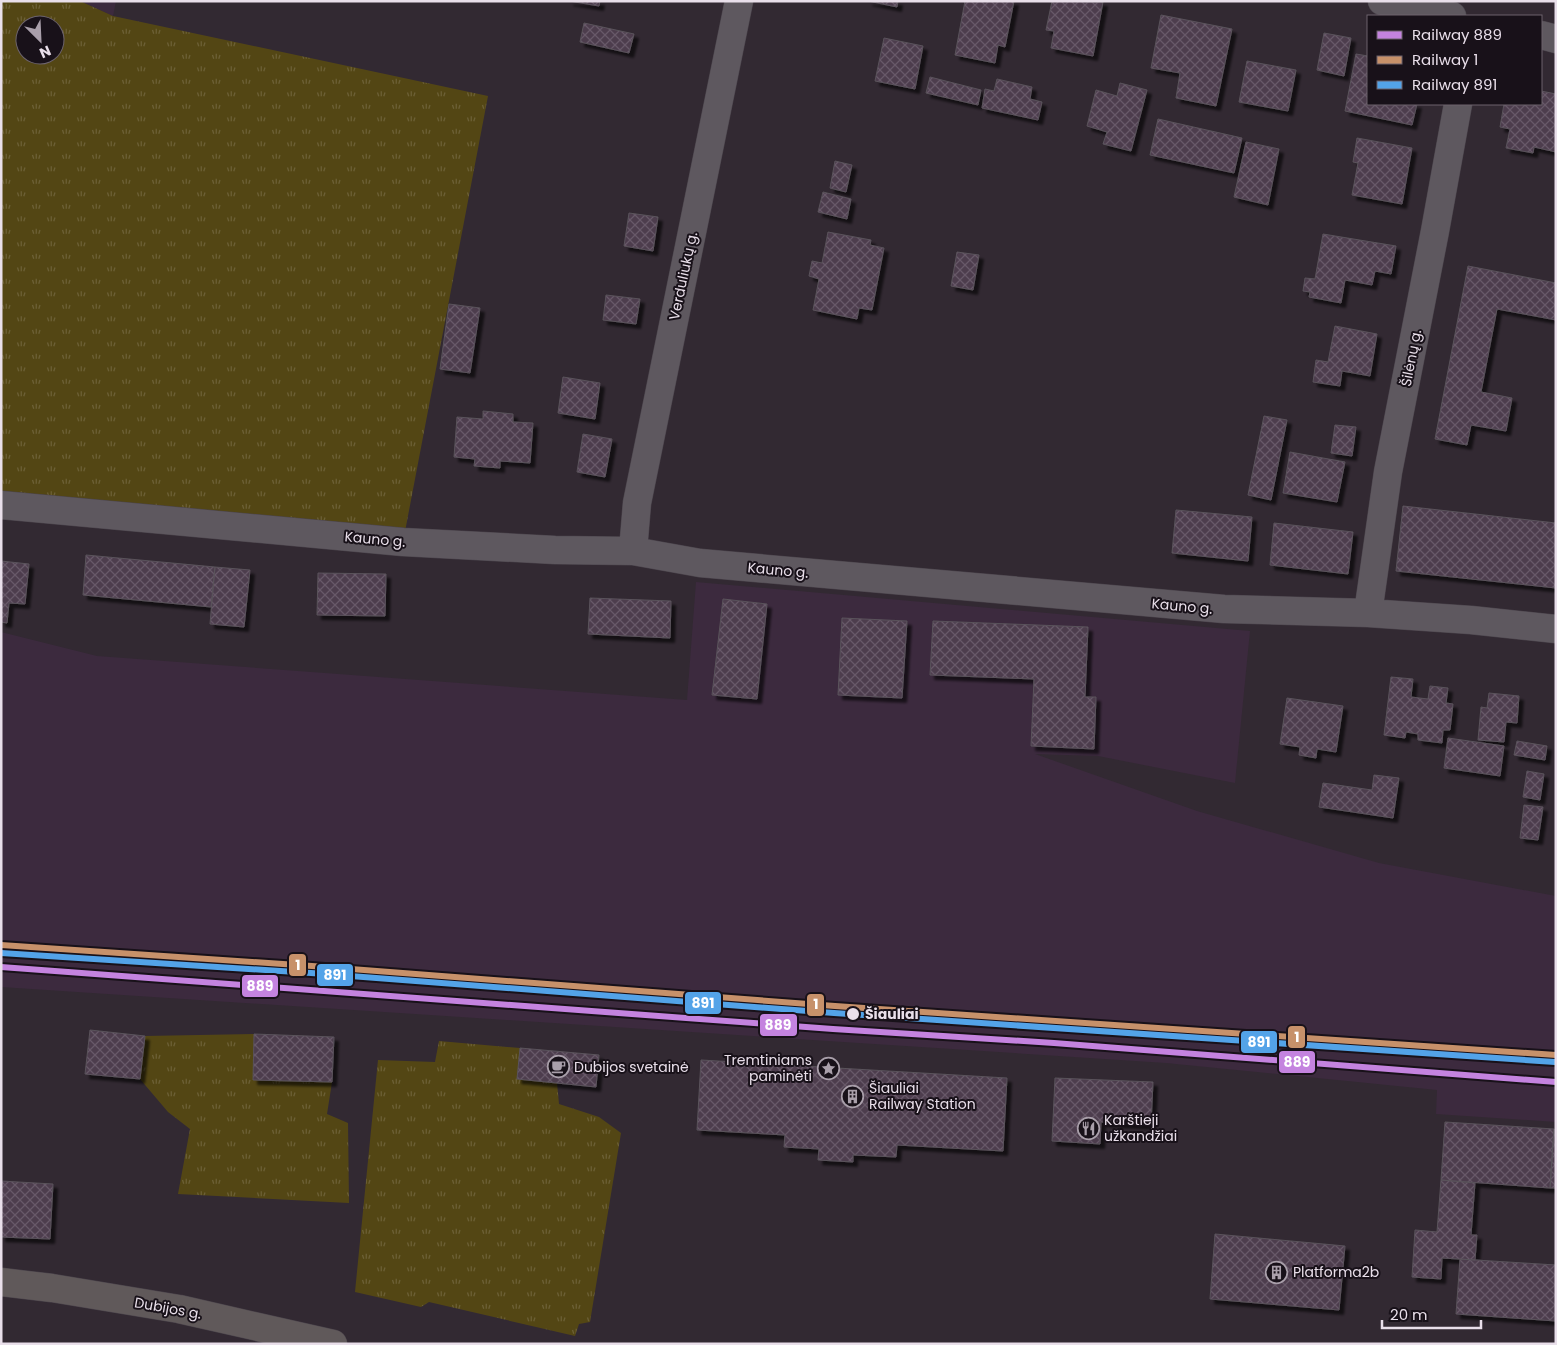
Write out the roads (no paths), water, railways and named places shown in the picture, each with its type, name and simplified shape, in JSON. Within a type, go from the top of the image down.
[{"type":"main road","name":"Dubijos g.","points":[[1,1282],[52,1288],[179,1309],[330,1343]]},
{"type":"street","name":"Verduliukų g.","points":[[632,551],[636,503],[739,1]]},
{"type":"street","points":[[1382,1],[1447,15]]},
{"type":"street","points":[[1542,35],[1556,39]]},
{"type":"street","name":"Šilėnų g.","points":[[1368,613],[1388,472],[1458,105]]},
{"type":"street","name":"Kauno g.","points":[[1,506],[403,542],[545,550],[632,551],[700,563],[1224,610],[1368,613],[1471,620],[1556,629]]},
{"type":"rail line","name":"1","points":[[1,945],[312,966],[835,1006],[1556,1055]]},
{"type":"rail line","name":"891","points":[[1,953],[311,973],[834,1013],[1555,1062]]},
{"type":"rail line","name":"889","points":[[1,967],[833,1029],[1054,1043],[1556,1082]]},
{"type":"place","name":"Šiauliai","points":[[853,1014]]},
{"type":"place","name":"Dubijos svetainė","points":[[558,1067]]},
{"type":"place","name":"Tremtiniams paminėti","points":[[828,1068]]},
{"type":"place","name":"Šiauliai Railway Station","points":[[853,1096]]},
{"type":"place","name":"Karštieji užkandžiai","points":[[1088,1128]]},
{"type":"place","name":"Platforma2b","points":[[1277,1272]]}]
